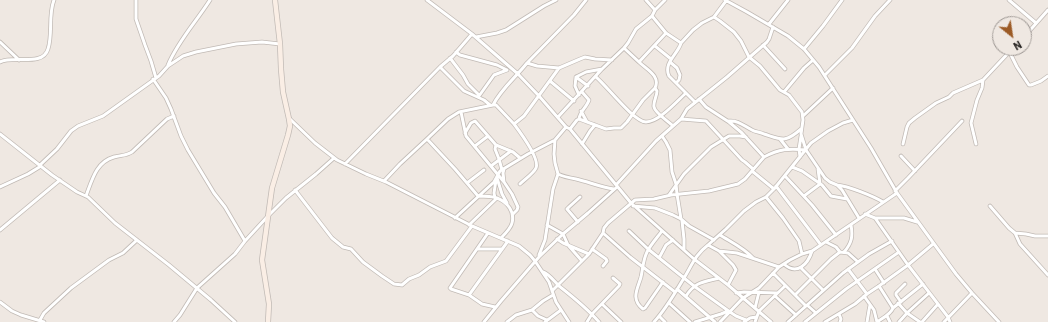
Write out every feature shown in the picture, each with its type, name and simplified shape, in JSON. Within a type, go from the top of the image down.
[{"type":"street","points":[[0,62],[4,60],[34,60],[45,55],[48,51],[49,45],[52,17],[51,7],[54,0]]},
{"type":"street","points":[[136,0],[136,19],[154,68],[154,79],[166,98],[188,150],[245,241]]},
{"type":"street","points":[[168,66],[176,49],[210,0]]},
{"type":"street","points":[[268,322],[268,304],[262,260],[272,188],[290,126],[283,92],[275,0]]},
{"type":"street","points":[[427,0],[476,37],[518,74],[566,127],[570,129],[616,187],[632,204],[694,259],[728,285],[771,322]]},
{"type":"street","points":[[476,37],[506,30],[556,0]]},
{"type":"street","points":[[384,181],[448,119],[461,112],[492,105],[497,97],[527,63],[574,15],[586,0]]},
{"type":"street","points":[[646,0],[655,10]]},
{"type":"street","points":[[558,117],[579,96],[602,69],[624,48],[636,29],[652,16],[655,10],[665,0]]},
{"type":"street","points":[[695,102],[669,76],[667,72],[670,61],[681,43],[693,30],[702,23],[714,17],[725,0],[788,36],[804,49],[825,75],[896,192],[933,244],[972,293],[999,322]]},
{"type":"street","points":[[769,24],[788,0]]},
{"type":"street","points":[[804,49],[842,0]]},
{"type":"street","points":[[825,75],[852,48],[875,16],[890,0]]},
{"type":"street","points":[[1009,0],[1036,23]]},
{"type":"street","points":[[1032,28],[1048,10]]},
{"type":"street","points":[[652,16],[666,33],[681,43]]},
{"type":"street","points":[[714,17],[734,32],[741,41],[749,57],[760,66],[780,90],[789,95],[802,112],[803,116],[798,149],[800,157]]},
{"type":"street","points":[[484,322],[538,257],[616,187],[649,148],[681,119],[687,109],[727,77],[763,45],[769,39],[774,27]]},
{"type":"street","points":[[639,62],[666,33]]},
{"type":"street","points":[[345,164],[472,34]]},
{"type":"street","points":[[0,42],[19,60]]},
{"type":"street","points":[[0,187],[28,174],[40,166],[57,149],[71,131],[78,126],[103,116],[183,56],[236,44],[262,42],[280,44]]},
{"type":"street","points":[[763,45],[785,68]]},
{"type":"street","points":[[655,46],[677,68],[680,75],[679,80],[676,83]]},
{"type":"street","points":[[579,119],[606,130],[621,128],[643,100],[655,88],[657,84],[653,74],[624,48]]},
{"type":"street","points":[[456,52],[460,55],[497,65],[507,70]]},
{"type":"street","points":[[903,144],[909,123],[936,103],[949,97],[953,93],[983,80],[1005,56]]},
{"type":"street","points":[[1011,56],[1029,85],[1048,76]]},
{"type":"street","points":[[527,63],[537,66],[559,68],[585,57],[612,60]]},
{"type":"street","points":[[450,58],[479,97]]},
{"type":"street","points":[[784,92],[804,68],[813,60]]},
{"type":"street","points":[[440,67],[461,89],[492,105],[496,105],[514,124],[533,151],[537,168],[520,184]]},
{"type":"street","points":[[514,124],[524,116],[559,68]]},
{"type":"street","points":[[479,97],[494,76],[511,69]]},
{"type":"street","points":[[576,77],[586,72],[602,69]]},
{"type":"street","points":[[576,77],[588,86]]},
{"type":"street","points":[[576,77],[575,86],[579,96]]},
{"type":"street","points":[[596,77],[633,114],[642,121],[647,122],[660,116],[686,93]]},
{"type":"street","points":[[976,144],[971,123],[983,80]]},
{"type":"street","points":[[550,82],[574,101]]},
{"type":"street","points":[[655,88],[657,94],[654,107],[660,116],[673,126]]},
{"type":"street","points":[[803,116],[833,88]]},
{"type":"street","points":[[570,129],[579,119],[581,112],[589,100],[582,92]]},
{"type":"street","points":[[699,99],[706,107],[728,121],[746,137],[764,157]]},
{"type":"street","points":[[461,112],[466,136],[491,166],[497,177],[502,194],[513,214],[512,224],[501,238]]},
{"type":"street","points":[[581,112],[587,122]]},
{"type":"street","points":[[86,196],[94,174],[99,166],[114,157],[125,156],[132,152],[167,119],[174,116]]},
{"type":"street","points":[[289,119],[334,158],[384,181],[455,218],[519,246],[535,261],[548,282],[556,302],[569,322]]},
{"type":"street","points":[[681,119],[706,121],[752,170],[775,188],[822,245]]},
{"type":"street","points":[[728,121],[734,120],[753,131],[763,133],[777,139],[790,138],[801,129]]},
{"type":"street","points":[[654,322],[669,303],[694,259],[744,211],[766,197],[811,143],[842,123],[853,120]]},
{"type":"street","points":[[465,133],[471,123],[475,121],[496,145],[511,151],[520,158]]},
{"type":"street","points":[[720,322],[743,298],[759,288],[779,267],[822,245],[896,192],[962,121]]},
{"type":"street","points":[[582,144],[595,125]]},
{"type":"street","points":[[455,218],[497,177],[499,172],[520,158],[555,140],[566,127]]},
{"type":"street","points":[[0,134],[40,166],[77,192],[86,196],[115,223],[197,288],[234,322]]},
{"type":"street","points":[[801,134],[806,150],[825,178],[837,185],[849,188],[883,202]]},
{"type":"street","points":[[475,146],[488,136]]},
{"type":"street","points":[[662,136],[670,150],[672,172],[676,184],[682,220],[684,250]]},
{"type":"street","points":[[669,195],[684,174],[711,147],[729,136],[746,137]]},
{"type":"street","points":[[427,139],[478,196],[496,198],[508,205]]},
{"type":"street","points":[[780,139],[788,148]]},
{"type":"street","points":[[538,257],[545,240],[553,189],[558,174],[554,154],[555,140]]},
{"type":"street","points":[[496,145],[495,149],[503,169],[504,182]]},
{"type":"street","points":[[552,291],[589,254],[603,233],[608,222],[632,204],[635,200],[654,199],[669,195],[709,191],[738,184],[745,179],[764,157],[770,154],[788,148],[806,150]]},
{"type":"street","points":[[491,166],[511,151]]},
{"type":"street","points":[[900,156],[915,171]]},
{"type":"street","points":[[174,322],[197,288],[235,254],[268,216],[295,190],[334,158]]},
{"type":"street","points":[[792,167],[802,171],[820,184],[831,196],[846,199]]},
{"type":"street","points":[[818,167],[820,184]]},
{"type":"street","points":[[467,183],[484,170]]},
{"type":"street","points":[[558,174],[565,178],[576,179],[602,188],[616,187]]},
{"type":"street","points":[[785,176],[804,196],[836,235]]},
{"type":"street","points":[[295,190],[332,238],[350,249],[363,262],[382,276],[394,284],[402,285],[409,279],[419,275],[430,267],[446,261],[471,225],[496,198],[497,177]]},
{"type":"street","points":[[497,177],[504,182],[518,207],[513,214]]},
{"type":"street","points":[[0,230],[60,180]]},
{"type":"street","points":[[804,196],[820,184]]},
{"type":"street","points":[[837,185],[842,190],[846,199],[850,202],[859,218]]},
{"type":"street","points":[[578,222],[567,209],[580,197]]},
{"type":"street","points":[[766,197],[784,218],[799,241],[802,254]]},
{"type":"street","points":[[632,204],[654,208],[673,215],[714,240]]},
{"type":"street","points":[[990,206],[1015,233],[1020,244],[1048,275]]},
{"type":"street","points":[[865,214],[875,218],[904,218],[917,222]]},
{"type":"street","points":[[875,218],[908,265],[948,317],[950,322]]},
{"type":"street","points":[[795,295],[831,259],[849,246],[852,237],[851,224]]},
{"type":"street","points":[[547,225],[563,234],[568,244],[582,261]]},
{"type":"street","points":[[629,231],[659,258],[729,312],[745,321],[756,317]]},
{"type":"street","points":[[662,231],[648,249],[645,256],[641,278],[635,292],[636,300],[641,307],[645,308],[663,282]]},
{"type":"street","points":[[488,233],[450,288],[469,295],[482,304],[495,307]]},
{"type":"street","points":[[603,233],[643,267],[663,282],[686,296],[716,322]]},
{"type":"street","points":[[1015,233],[1048,236]]},
{"type":"street","points":[[720,235],[737,245],[753,258]]},
{"type":"street","points":[[557,239],[589,254]]},
{"type":"street","points":[[40,320],[44,313],[71,288],[109,260],[123,253],[137,240]]},
{"type":"street","points":[[545,240],[553,242]]},
{"type":"street","points":[[659,258],[666,245],[673,240]]},
{"type":"street","points":[[469,295],[508,241]]},
{"type":"street","points":[[788,322],[848,269],[869,254],[892,241]]},
{"type":"street","points":[[826,242],[842,252],[848,253],[858,262]]},
{"type":"street","points":[[825,322],[855,304],[908,265],[933,244]]},
{"type":"street","points":[[708,245],[719,251],[736,270],[728,285]]},
{"type":"street","points":[[477,249],[502,249]]},
{"type":"street","points":[[592,249],[606,259],[607,261],[603,266]]},
{"type":"street","points":[[719,251],[737,253],[779,267]]},
{"type":"street","points":[[784,264],[790,268],[801,268],[812,251]]},
{"type":"street","points":[[727,252],[728,260]]},
{"type":"street","points":[[805,322],[846,289],[899,252]]},
{"type":"street","points":[[801,268],[823,290]]},
{"type":"street","points":[[848,269],[866,295],[874,310],[877,322],[887,316],[893,308],[923,284]]},
{"type":"street","points":[[875,269],[884,283]]},
{"type":"street","points":[[542,272],[547,273],[599,322]]},
{"type":"street","points":[[773,273],[806,306],[816,313]]},
{"type":"street","points":[[587,322],[592,314],[619,286],[620,284],[613,278]]},
{"type":"street","points":[[686,296],[694,286],[699,283],[719,278]]},
{"type":"street","points":[[905,284],[896,293],[900,303],[907,313],[921,322],[938,304]]},
{"type":"street","points":[[755,322],[759,311],[785,286]]},
{"type":"street","points":[[879,286],[893,308]]},
{"type":"street","points":[[755,308],[759,288]]},
{"type":"street","points":[[736,293],[752,292],[776,294],[796,315]]},
{"type":"street","points":[[765,293],[768,303]]},
{"type":"street","points":[[899,322],[929,293]]},
{"type":"street","points":[[944,322],[972,293]]},
{"type":"street","points":[[510,321],[516,316],[532,310],[553,295]]},
{"type":"street","points":[[0,302],[12,311],[44,322]]},
{"type":"street","points":[[669,303],[690,322]]},
{"type":"street","points":[[602,304],[621,322]]},
{"type":"street","points":[[867,322],[870,305]]},
{"type":"street","points":[[532,310],[546,321],[561,310]]},
{"type":"street","points":[[695,322],[729,312]]},
{"type":"street","points":[[839,314],[842,319],[840,322]]},
{"type":"street","points":[[659,316],[665,322]]},
{"type":"street","points":[[887,316],[890,322]]}]
